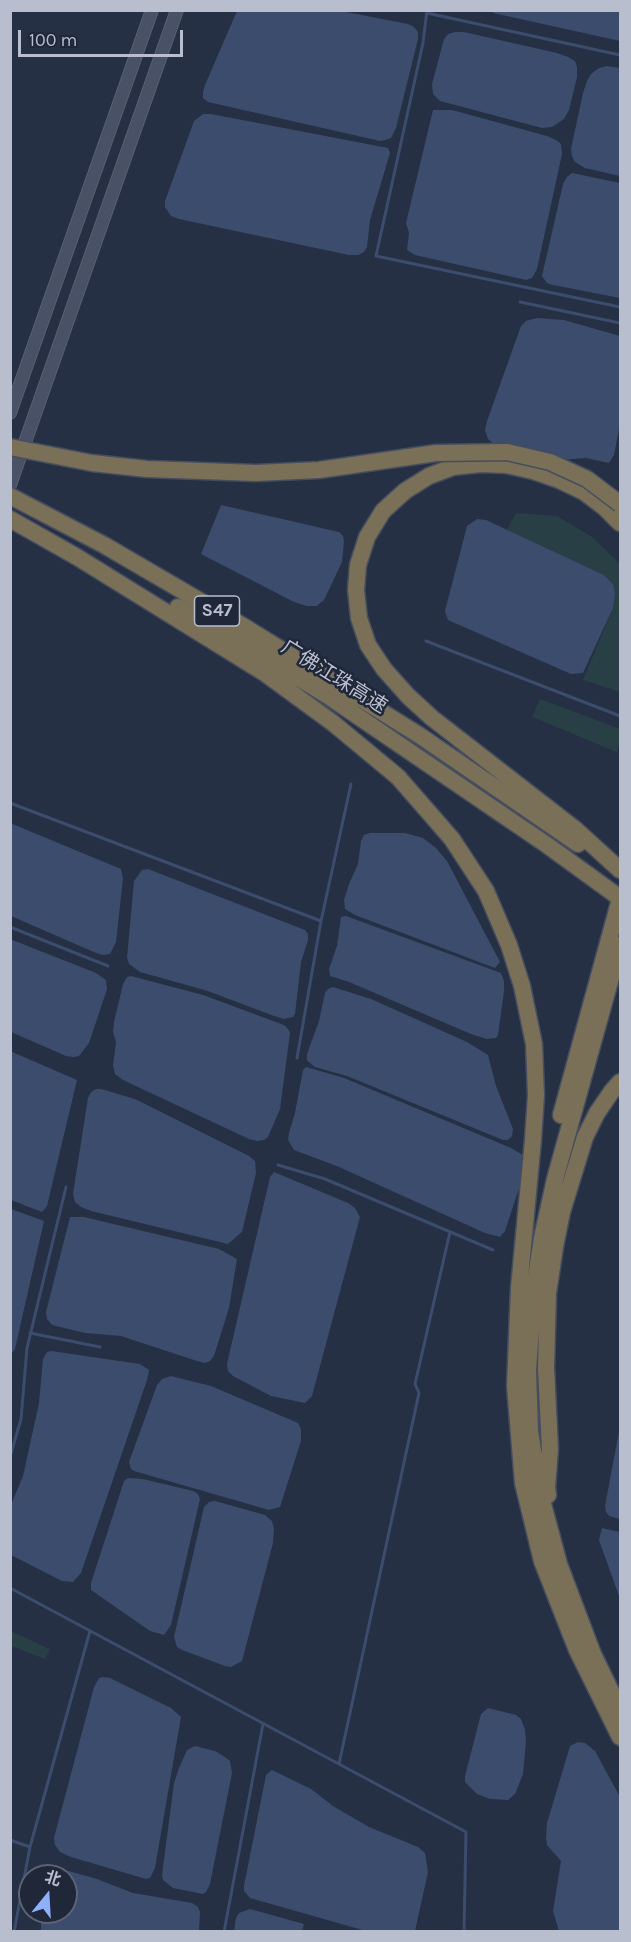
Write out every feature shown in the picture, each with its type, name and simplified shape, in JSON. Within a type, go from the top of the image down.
[{"type":"highway","points":[[10,447],[92,463],[147,469],[256,473],[320,470],[436,453],[507,452],[550,462],[587,478],[621,504]]},
{"type":"highway","points":[[621,523],[584,492],[533,471],[506,465],[480,464],[453,467],[429,476],[405,491],[383,511],[367,537],[358,565],[356,590],[359,618],[368,645],[384,669],[408,696],[432,718],[575,829],[621,872]]},
{"type":"highway","name":"广佛江珠高速","points":[[10,496],[104,545],[248,629],[418,735],[621,872]]},
{"type":"highway","points":[[10,517],[266,674],[333,723],[398,777],[452,839],[486,891],[509,945],[522,986],[534,1044],[536,1095],[533,1140],[534,1290],[546,1368],[550,1449],[547,1487],[559,1564],[593,1653],[621,1710]]},
{"type":"highway","name":"广佛江珠高速","points":[[10,517],[108,567],[328,696],[621,898]]},
{"type":"highway","points":[[534,1290],[550,1155],[621,898]]},
{"type":"highway","points":[[621,945],[555,1179],[515,1386],[523,1483],[542,1561],[577,1650],[621,1737]]},
{"type":"highway","points":[[534,1290],[555,1247],[562,1212],[585,1137],[597,1113],[621,1082]]},
{"type":"main road","points":[[10,413],[152,10]]},
{"type":"main road","points":[[10,485],[177,10]]},
{"type":"green space","points":[[516,513],[557,516],[592,537],[620,564],[620,692],[583,680],[613,608],[613,584],[604,575],[507,530]]},
{"type":"green space","points":[[540,699],[620,729],[617,752],[532,717]]},
{"type":"green space","points":[[11,1631],[50,1649],[45,1659],[11,1646]]},
{"type":"water","points":[[237,11],[341,11],[414,27],[418,32],[418,39],[396,128],[391,138],[380,141],[208,102],[203,98],[205,85]]},
{"type":"water","points":[[493,11],[620,11],[620,41],[493,13]]},
{"type":"water","points":[[464,32],[557,53],[575,61],[577,77],[569,110],[564,119],[552,127],[542,128],[440,101],[433,94],[432,84],[444,39],[448,34]]},
{"type":"water","points":[[607,66],[620,68],[620,176],[585,168],[575,162],[571,149],[587,81],[591,74],[599,68]]},
{"type":"water","points":[[433,110],[452,110],[547,136],[561,144],[562,154],[537,269],[532,278],[526,280],[415,255],[407,250],[409,233],[406,223]]},
{"type":"water","points":[[203,114],[388,148],[390,153],[370,220],[367,247],[364,252],[349,255],[171,216],[165,207],[165,201],[194,121]]},
{"type":"water","points":[[572,173],[620,183],[620,298],[553,285],[547,283],[542,276],[563,184]]},
{"type":"water","points":[[537,318],[564,320],[620,336],[620,424],[614,455],[609,463],[586,458],[559,460],[496,446],[488,439],[485,430],[487,421],[521,326],[526,321]]},
{"type":"water","points":[[221,505],[339,532],[344,542],[342,562],[324,600],[317,606],[294,602],[201,554]]},
{"type":"water","points":[[477,519],[486,520],[604,575],[613,584],[615,594],[613,608],[583,673],[571,674],[448,620],[445,611],[467,526]]},
{"type":"water","points":[[10,823],[121,869],[123,878],[116,942],[110,954],[96,953],[11,916]]},
{"type":"water","points":[[405,833],[423,838],[436,848],[447,861],[500,962],[495,968],[355,915],[345,909],[344,900],[358,864],[361,841],[364,835]]},
{"type":"water","points":[[148,869],[305,930],[308,940],[301,962],[293,1017],[284,1019],[274,1016],[208,991],[140,972],[129,964],[127,958],[134,881],[142,870]]},
{"type":"water","points":[[346,916],[501,973],[504,991],[496,1038],[487,1039],[471,1034],[330,976],[329,969],[337,946],[341,917]]},
{"type":"water","points":[[10,939],[96,973],[106,980],[107,989],[89,1043],[79,1056],[66,1056],[11,1032]]},
{"type":"water","points":[[131,976],[203,995],[284,1025],[288,1029],[290,1033],[280,1109],[268,1137],[257,1141],[249,1139],[123,1080],[115,1074],[113,1066],[116,1042],[113,1032],[114,1022],[123,984],[127,977]]},
{"type":"water","points":[[333,987],[371,999],[467,1042],[488,1055],[496,1086],[513,1129],[512,1136],[508,1140],[503,1140],[347,1076],[315,1067],[310,1063],[307,1060],[307,1054],[319,1021],[325,993]]},
{"type":"water","points":[[10,1051],[77,1080],[47,1206],[42,1212],[11,1200]]},
{"type":"water","points":[[306,1067],[344,1078],[523,1155],[526,1159],[526,1167],[505,1231],[500,1237],[485,1233],[339,1167],[294,1150],[288,1140],[289,1133],[303,1070]]},
{"type":"water","points":[[96,1089],[135,1099],[255,1161],[256,1173],[242,1232],[228,1244],[91,1211],[75,1202],[73,1194],[88,1098]]},
{"type":"water","points":[[274,1172],[348,1203],[355,1208],[360,1217],[312,1396],[305,1403],[271,1396],[233,1376],[228,1371],[227,1364],[270,1177]]},
{"type":"water","points":[[11,1209],[44,1221],[15,1349],[11,1354]]},
{"type":"water","points":[[70,1217],[84,1217],[219,1249],[237,1259],[229,1308],[214,1356],[210,1361],[205,1363],[197,1361],[121,1336],[85,1333],[52,1325],[47,1319],[46,1312]]},
{"type":"water","points":[[47,1352],[140,1364],[149,1370],[81,1573],[73,1582],[62,1581],[11,1555],[11,1505],[23,1476],[39,1403],[43,1359]]},
{"type":"water","points":[[171,1376],[211,1386],[298,1423],[301,1429],[301,1441],[280,1507],[269,1510],[131,1469],[129,1462],[157,1385],[162,1379]]},
{"type":"water","points":[[620,1426],[620,1519],[609,1516],[605,1506]]},
{"type":"water","points":[[128,1478],[143,1479],[193,1491],[200,1499],[171,1625],[164,1635],[150,1631],[91,1590],[91,1583],[124,1481]]},
{"type":"water","points":[[215,1501],[265,1515],[272,1521],[274,1529],[273,1543],[242,1661],[231,1667],[182,1650],[177,1647],[174,1637],[204,1507],[209,1502]]},
{"type":"water","points":[[602,1528],[620,1532],[620,1599],[599,1540]]},
{"type":"water","points":[[99,1678],[110,1678],[171,1708],[181,1717],[155,1868],[150,1878],[146,1879],[71,1857],[60,1852],[55,1845],[54,1838],[94,1687]]},
{"type":"water","points":[[488,1708],[516,1715],[521,1719],[525,1730],[523,1774],[515,1794],[508,1800],[490,1799],[477,1794],[465,1782],[481,1714]]},
{"type":"water","points":[[578,1742],[585,1743],[595,1751],[620,1797],[620,1931],[559,1931],[553,1911],[561,1861],[547,1845],[547,1823],[570,1746]]},
{"type":"water","points":[[195,1746],[215,1751],[225,1757],[230,1761],[232,1773],[210,1884],[203,1894],[173,1888],[163,1880],[162,1875],[174,1783],[187,1750]]},
{"type":"water","points":[[272,1770],[311,1789],[333,1806],[369,1827],[418,1847],[425,1853],[428,1872],[415,1931],[366,1931],[250,1898],[244,1891],[244,1886],[266,1775]]},
{"type":"water","points":[[78,1874],[133,1893],[192,1903],[198,1907],[200,1912],[199,1931],[41,1931],[41,1924],[78,1924]]},
{"type":"water","points":[[250,1909],[304,1924],[302,1931],[234,1931],[239,1913]]},
{"type":"waterway","points":[[427,10],[423,43],[376,256],[620,307]]},
{"type":"waterway","points":[[427,13],[620,55]]},
{"type":"waterway","points":[[520,302],[620,323]]},
{"type":"waterway","points":[[426,641],[620,716]]},
{"type":"waterway","points":[[297,1058],[321,921],[351,784]]},
{"type":"waterway","points":[[10,803],[321,921]]},
{"type":"waterway","points":[[10,927],[108,966]]},
{"type":"waterway","points":[[278,1165],[325,1179],[493,1250]]},
{"type":"waterway","points":[[10,1457],[21,1419],[27,1348],[66,1187]]},
{"type":"waterway","points":[[339,1764],[419,1393],[415,1384],[450,1232]]},
{"type":"waterway","points":[[30,1333],[100,1347]]},
{"type":"waterway","points":[[10,1588],[466,1832],[464,1932]]},
{"type":"waterway","points":[[14,1932],[30,1847],[90,1631]]},
{"type":"waterway","points":[[224,1932],[263,1724]]},
{"type":"waterway","points":[[10,1840],[30,1847]]}]
